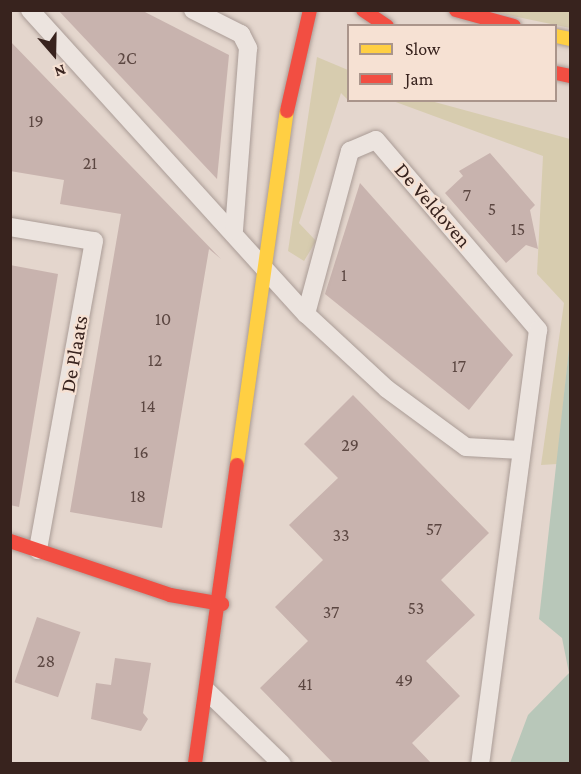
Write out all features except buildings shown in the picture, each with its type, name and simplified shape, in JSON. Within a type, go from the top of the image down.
[{"type":"street","points":[[195,763],[222,604],[294,63],[310,10]]},
{"type":"street","points":[[363,10],[384,24]]},
{"type":"street","points":[[456,10],[507,24]]},
{"type":"street","points":[[10,540],[170,595],[222,604]]},
{"type":"lane","points":[[30,10],[234,230],[306,314],[453,441],[466,447],[521,450]]},
{"type":"lane","points":[[193,10],[242,34],[248,48],[234,230]]},
{"type":"lane","name":"De Veldoven","points":[[306,314],[350,151],[376,140],[538,330],[480,764]]},
{"type":"lane","name":"De Plaats","points":[[10,226],[94,241],[38,550]]},
{"type":"lane","points":[[208,692],[282,764]]},
{"type":"shaded area","points":[[489,11],[570,11],[570,28]]},
{"type":"shaded area","points":[[317,57],[347,70],[347,99],[341,93],[299,223],[316,241],[304,261],[288,251]]},
{"type":"shaded area","points":[[396,102],[435,102],[570,139],[570,340],[557,464],[541,465],[564,303],[537,274],[543,156]]},
{"type":"shaded area","points":[[570,340],[570,763],[510,763],[528,715],[569,673],[562,638],[539,619]]},
{"type":"traffic: slow","points":[[557,36],[570,39]]},
{"type":"traffic: slow","points":[[237,465],[287,111]]},
{"type":"traffic: jam","points":[[287,111],[310,10]]},
{"type":"traffic: jam","points":[[363,10],[384,24]]},
{"type":"traffic: jam","points":[[456,10],[507,24]]},
{"type":"traffic: jam","points":[[557,73],[570,76]]},
{"type":"traffic: jam","points":[[195,763],[237,465]]},
{"type":"traffic: jam","points":[[10,541],[170,595],[222,604]]}]
